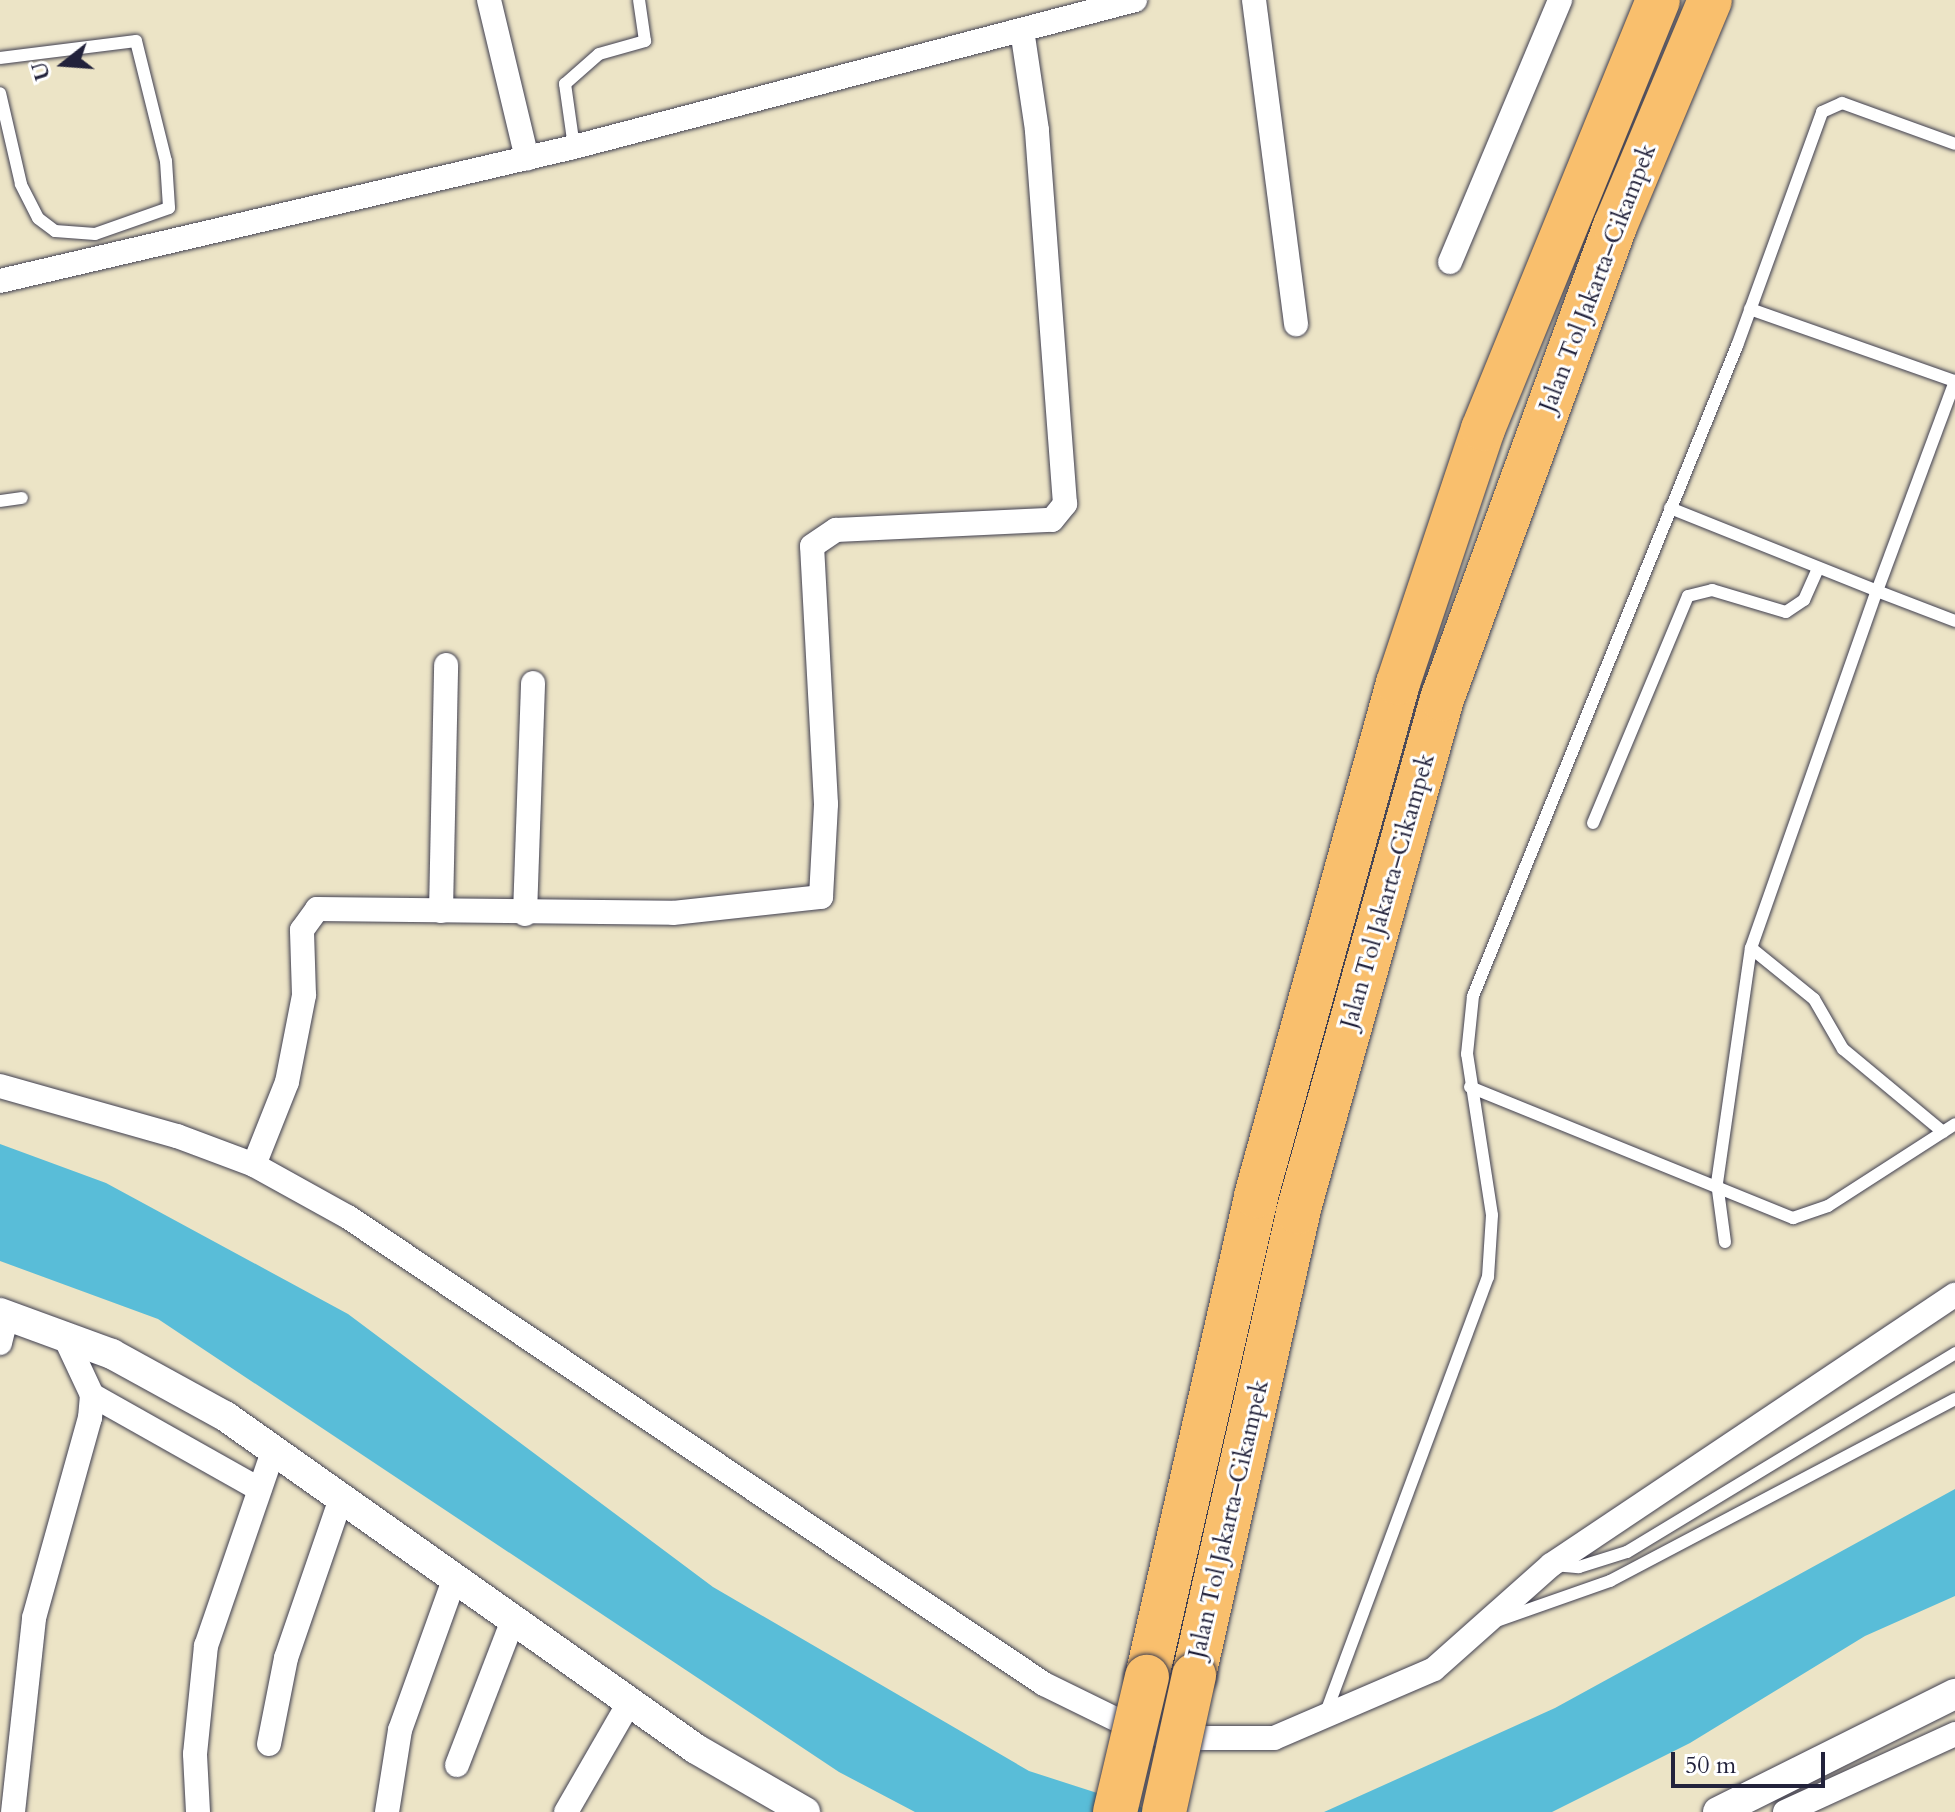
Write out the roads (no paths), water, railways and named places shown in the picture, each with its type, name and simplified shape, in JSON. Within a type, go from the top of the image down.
[{"type":"highway","name":"Jalan Tol Jakarta–Cikampek","points":[[1115,1812],[1256,1196],[1398,683],[1483,429],[1658,0]]},
{"type":"highway","name":"Jalan Tol Jakarta–Cikampek","points":[[1164,1812],[1298,1212],[1442,699],[1615,226],[1710,0]]},
{"type":"street","points":[[489,0],[527,158]]},
{"type":"street","points":[[0,281],[574,147],[1135,0]]},
{"type":"street","points":[[1254,0],[1296,324]]},
{"type":"street","points":[[1450,262],[1560,0]]},
{"type":"street","points":[[254,1165],[298,1034],[307,917],[329,908],[525,914],[673,913],[818,900],[826,804],[812,546],[836,530],[1052,520],[1065,504],[1037,130],[1022,30]]},
{"type":"street","points":[[441,911],[446,665]]},
{"type":"street","points":[[525,914],[533,683]]},
{"type":"street","points":[[0,1086],[254,1165],[348,1217],[1044,1684],[1138,1730],[1219,1742],[1274,1738],[1322,1722],[1434,1669],[1551,1565],[1955,1295]]},
{"type":"street","points":[[2,1323],[63,1333],[165,1381],[274,1448],[342,1495],[629,1703],[805,1812]]},
{"type":"street","points":[[63,1333],[92,1395],[259,1489]]},
{"type":"street","points":[[13,1812],[7,1786],[34,1618],[92,1395]]},
{"type":"street","points":[[198,1812],[195,1754],[206,1646],[274,1448]]},
{"type":"street","points":[[269,1744],[286,1658],[342,1495]]},
{"type":"street","points":[[387,1812],[400,1730],[455,1577]]},
{"type":"street","points":[[457,1765],[513,1620]]},
{"type":"street","points":[[1718,1812],[1955,1694]]},
{"type":"street","points":[[566,1812],[629,1703]]},
{"type":"street","points":[[1785,1812],[1829,1802],[1955,1734]]},
{"type":"lane","points":[[574,147],[565,84],[599,54],[645,41],[639,0]]},
{"type":"lane","points":[[0,58],[136,41],[166,161],[169,208],[129,227],[55,231],[38,218],[21,184],[3,123],[0,93]]},
{"type":"lane","points":[[1322,1722],[1482,1304],[1492,1215],[1470,1087],[1473,996],[1750,309],[1822,112],[1842,103],[1955,144]]},
{"type":"lane","points":[[1725,1242],[1717,1183],[1751,948],[1955,381],[1750,309]]},
{"type":"lane","points":[[0,501],[22,498]]},
{"type":"lane","points":[[1670,508],[1955,621]]},
{"type":"lane","points":[[1593,823],[1688,596],[1712,590],[1786,612],[1804,600],[1818,568]]},
{"type":"lane","points":[[1751,948],[1814,999],[1843,1049],[1943,1132]]},
{"type":"lane","points":[[1470,1087],[1800,1218],[1955,1124]]},
{"type":"lane","points":[[1551,1565],[1579,1567],[1627,1552],[1955,1353]]},
{"type":"lane","points":[[1481,1626],[1610,1581],[1955,1399]]},
{"type":"water","points":[[0,1144],[106,1183],[348,1314],[713,1587],[1029,1771],[1156,1812],[915,1812],[839,1772],[158,1319],[0,1261]]},
{"type":"water","points":[[1955,1489],[1955,1596],[1865,1636],[1690,1743],[1552,1812],[1324,1812],[1555,1708]]}]
